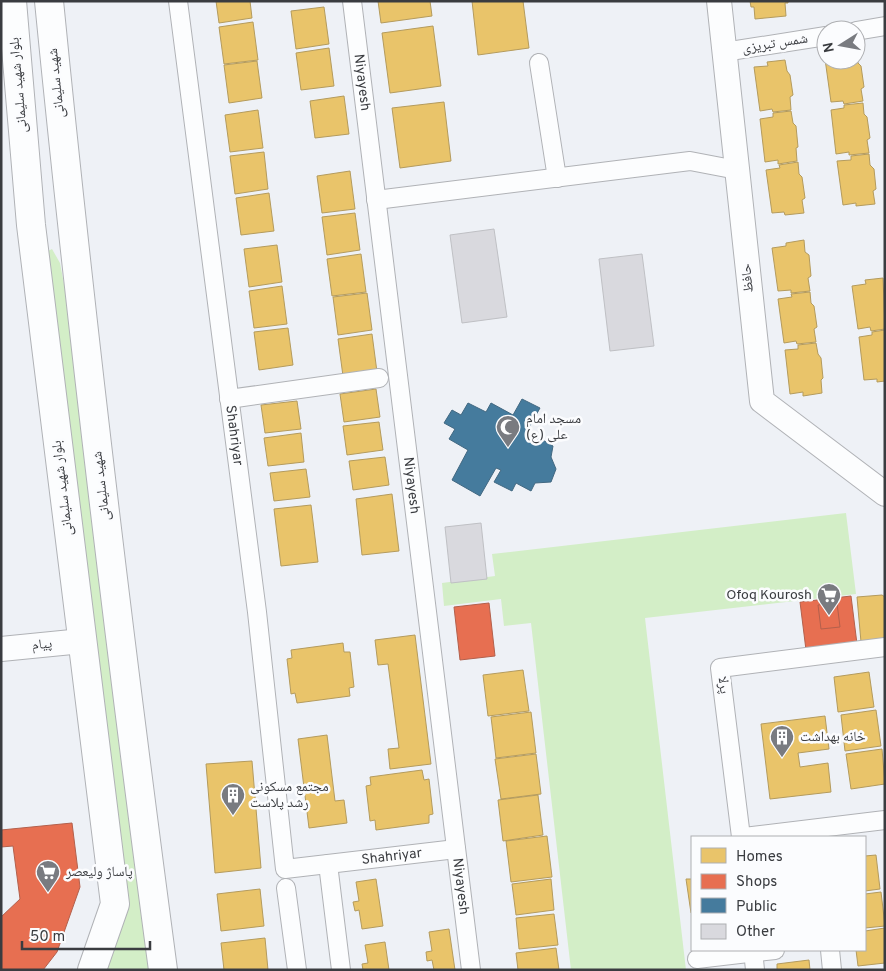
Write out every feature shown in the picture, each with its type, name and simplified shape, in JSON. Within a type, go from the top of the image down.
[{"type":"main road","name":"بلوار شهید سلیمانی","points":[[12,1],[31,225],[115,904],[92,970]]},
{"type":"main road","name":"شهید سلیمانی","points":[[49,1],[71,221],[123,661],[164,970]]},
{"type":"main road","points":[[31,225],[71,221]]},
{"type":"street","name":"Shahriyar","points":[[178,1],[257,612],[285,869],[456,849]]},
{"type":"street","name":"Niyayesh","points":[[352,1],[471,970]]},
{"type":"street","name":"حافظ","points":[[718,1],[762,401],[885,494]]},
{"type":"street","points":[[866,29],[885,26]]},
{"type":"street","name":"شمس تبریزی","points":[[724,52],[816,38]]},
{"type":"street","points":[[539,63],[557,178]]},
{"type":"street","points":[[376,200],[690,162],[737,170]]},
{"type":"street","points":[[229,399],[379,378]]},
{"type":"street","name":"پیام","points":[[1,649],[82,641]]},
{"type":"street","name":"پرلا","points":[[743,836],[720,668],[885,646]]},
{"type":"street","points":[[762,836],[817,833],[885,820]]},
{"type":"street","points":[[328,864],[341,970]]},
{"type":"street","points":[[286,888],[297,970]]},
{"type":"street","points":[[697,959],[754,957],[772,951]]},
{"type":"street","points":[[830,951],[832,970]]},
{"type":"green space","points":[[52,249],[60,263],[67,300],[150,970],[100,970],[125,902],[46,252]]},
{"type":"green space","points":[[846,513],[856,594],[645,618],[686,970],[571,970],[531,623],[504,626],[501,599],[444,606],[442,583],[495,576],[492,554]]},
{"type":"building: Homes","points":[[216,1],[250,1],[252,18],[219,23]]},
{"type":"building: Homes","points":[[378,1],[430,1],[432,16],[381,23]]},
{"type":"building: Homes","points":[[472,1],[523,1],[529,48],[478,55]]},
{"type":"building: Homes","points":[[750,1],[788,1],[788,3],[785,3],[786,16],[755,19],[754,7],[751,7]]},
{"type":"building: Homes","points":[[324,7],[329,44],[296,49],[291,11]]},
{"type":"building: Homes","points":[[253,22],[258,60],[224,64],[219,27]]},
{"type":"building: Homes","points":[[433,26],[441,86],[390,93],[382,33]]},
{"type":"building: Homes","points":[[329,48],[334,86],[301,90],[296,53]]},
{"type":"building: Homes","points":[[785,60],[787,71],[790,75],[793,95],[790,97],[791,110],[773,112],[772,109],[760,111],[754,67],[768,66],[767,62]]},
{"type":"building: Homes","points":[[257,61],[262,98],[229,103],[224,65]]},
{"type":"building: Homes","points":[[827,70],[862,70],[864,87],[861,89],[863,101],[844,104],[843,101],[831,102]]},
{"type":"building: Homes","points":[[344,96],[349,134],[315,138],[310,101]]},
{"type":"building: Homes","points":[[444,102],[451,161],[400,168],[392,108]]},
{"type":"building: Homes","points":[[863,103],[870,138],[867,140],[869,153],[849,155],[849,152],[836,154],[831,110],[844,108],[844,105]]},
{"type":"building: Homes","points":[[258,110],[263,148],[230,152],[225,115]]},
{"type":"building: Homes","points":[[791,111],[793,123],[796,126],[797,161],[778,164],[778,160],[765,162],[760,119],[773,117],[773,113]]},
{"type":"building: Homes","points":[[264,152],[268,189],[235,194],[230,156]]},
{"type":"building: Homes","points":[[869,154],[870,165],[874,169],[876,189],[873,191],[875,204],[856,206],[856,203],[843,205],[837,161],[851,160],[851,156]]},
{"type":"building: Homes","points":[[798,162],[805,198],[802,200],[804,213],[785,215],[784,212],[772,213],[766,170],[780,168],[779,165]]},
{"type":"building: Homes","points":[[350,171],[355,209],[322,213],[317,176]]},
{"type":"building: Homes","points":[[269,193],[274,231],[241,235],[236,198]]},
{"type":"building: Homes","points":[[355,213],[360,250],[327,255],[322,217]]},
{"type":"building: Homes","points":[[804,240],[805,252],[809,255],[811,276],[808,278],[810,291],[791,293],[791,290],[778,291],[772,248]]},
{"type":"building: Homes","points":[[277,245],[282,282],[249,287],[244,249]]},
{"type":"building: Homes","points":[[361,254],[366,292],[332,296],[327,259]]},
{"type":"building: Homes","points":[[883,278],[885,329],[871,331],[870,327],[858,329],[852,286],[866,284],[865,280]]},
{"type":"building: Homes","points":[[282,286],[287,324],[254,328],[249,291]]},
{"type":"building: Homes","points":[[810,292],[817,327],[814,329],[816,342],[797,344],[796,341],[784,343],[778,299],[792,297],[791,294]]},
{"type":"building: Homes","points":[[367,293],[372,330],[338,335],[333,297]]},
{"type":"building: Homes","points":[[288,328],[293,365],[259,370],[254,332]]},
{"type":"building: Homes","points":[[885,330],[885,381],[877,382],[877,379],[864,380],[859,337]]},
{"type":"building: Homes","points":[[372,334],[377,372],[343,376],[338,339]]},
{"type":"building: Homes","points":[[816,343],[818,354],[821,358],[822,393],[803,396],[803,392],[790,394],[785,350],[798,349],[798,345]]},
{"type":"building: Homes","points":[[376,389],[380,417],[344,422],[340,394]]},
{"type":"building: Homes","points":[[297,401],[301,429],[265,433],[261,405]]},
{"type":"building: Homes","points":[[379,422],[383,450],[347,455],[343,426]]},
{"type":"building: Homes","points":[[301,433],[304,462],[268,466],[264,438]]},
{"type":"building: Homes","points":[[385,457],[389,485],[353,490],[349,461]]},
{"type":"building: Homes","points":[[306,469],[310,497],[274,501],[270,473]]},
{"type":"building: Homes","points":[[392,494],[399,551],[362,555],[356,499]]},
{"type":"building: Homes","points":[[311,505],[318,562],[281,566],[274,509]]},
{"type":"building: Homes","points":[[882,595],[885,597],[885,639],[861,642],[857,597]]},
{"type":"building: Homes","points":[[415,635],[431,764],[390,769],[388,749],[399,748],[388,664],[378,665],[375,640]]},
{"type":"building: Homes","points":[[343,643],[344,652],[350,652],[354,687],[349,688],[350,696],[297,703],[295,693],[291,694],[287,659],[292,658],[291,650]]},
{"type":"building: Homes","points":[[523,670],[529,711],[488,716],[483,675]]},
{"type":"building: Homes","points":[[869,672],[874,707],[838,712],[834,677]]},
{"type":"building: Homes","points":[[876,710],[881,746],[845,751],[841,715]]},
{"type":"building: Homes","points":[[531,712],[536,753],[496,758],[491,717]]},
{"type":"building: Homes","name":"خانه بهداشت","points":[[825,716],[829,749],[798,753],[800,767],[828,763],[831,792],[770,799],[761,724]]},
{"type":"building: Homes","points":[[327,735],[335,801],[344,800],[347,823],[309,828],[298,739]]},
{"type":"building: Homes","points":[[882,749],[885,784],[851,789],[846,754]]},
{"type":"building: Homes","points":[[536,754],[541,794],[501,799],[495,759]]},
{"type":"building: Homes","name":"مجتمع مسکونی رشد پلاست","points":[[252,761],[261,868],[215,873],[206,764]]},
{"type":"building: Homes","points":[[422,770],[424,780],[429,779],[433,814],[429,815],[429,823],[376,830],[375,820],[370,821],[366,786],[371,785],[370,777]]},
{"type":"building: Homes","points":[[538,795],[543,835],[503,841],[498,800]]},
{"type":"building: Homes","points":[[547,836],[552,877],[511,882],[506,841]]},
{"type":"building: Homes","points":[[876,855],[880,889],[866,891],[866,856]]},
{"type":"building: Homes","points":[[376,879],[383,926],[362,929],[359,910],[355,911],[353,902],[359,901],[356,882]]},
{"type":"building: Homes","points":[[551,879],[554,910],[516,915],[512,884]]},
{"type":"building: Homes","points":[[686,879],[691,879],[691,913]]},
{"type":"building: Homes","points":[[260,889],[264,926],[221,931],[217,894]]},
{"type":"building: Homes","points":[[881,892],[885,926],[866,928],[866,894]]},
{"type":"building: Homes","points":[[554,914],[558,945],[519,949],[516,918]]},
{"type":"building: Homes","points":[[885,928],[885,963],[858,966],[856,951],[866,951],[866,931]]},
{"type":"building: Homes","points":[[449,929],[455,970],[434,970],[432,960],[427,961],[426,952],[432,951],[429,932]]},
{"type":"building: Homes","points":[[265,938],[268,970],[224,970],[221,943]]},
{"type":"building: Homes","points":[[385,942],[389,970],[363,970],[362,964],[368,963],[365,945]]},
{"type":"building: Homes","points":[[556,948],[559,970],[518,970],[516,953]]},
{"type":"building: Homes","points":[[809,960],[810,970],[777,970],[777,964]]},
{"type":"building: Shops","points":[[851,596],[857,644],[806,650],[800,602]]},
{"type":"building: Shops","points":[[489,603],[495,656],[460,660],[454,607]]},
{"type":"building: Shops","name":"Ofoq Kourosh","points":[[837,603],[840,627],[821,629],[818,605]]},
{"type":"building: Shops","name":"پاساژ ولیعصر","points":[[72,823],[80,887],[57,952],[43,970],[1,970],[1,917],[20,899],[13,846],[1,847],[1,830]]},
{"type":"building: Public","name":"مسجد امام علی (ع)","points":[[522,399],[540,408],[527,431],[553,446],[551,457],[556,469],[551,482],[535,483],[531,491],[516,483],[512,491],[494,482],[501,470],[496,468],[480,496],[452,480],[468,450],[449,439],[455,429],[444,423],[452,410],[461,415],[468,403],[486,412],[491,403],[513,415]]},
{"type":"building: Other","points":[[494,229],[507,317],[462,323],[450,235]]},
{"type":"building: Other","points":[[642,254],[654,346],[610,351],[599,259]]},
{"type":"building: Other","points":[[481,523],[487,579],[451,583],[445,527]]},
{"type":"place","name":"مسجد امام علی (ع)","points":[[508,448]]},
{"type":"place","name":"Ofoq Kourosh","points":[[829,616]]},
{"type":"place","name":"خانه بهداشت","points":[[782,758]]},
{"type":"place","name":"مجتمع مسکونی رشد پلاست","points":[[233,816]]},
{"type":"place","name":"پاساژ ولیعصر","points":[[48,893]]}]
